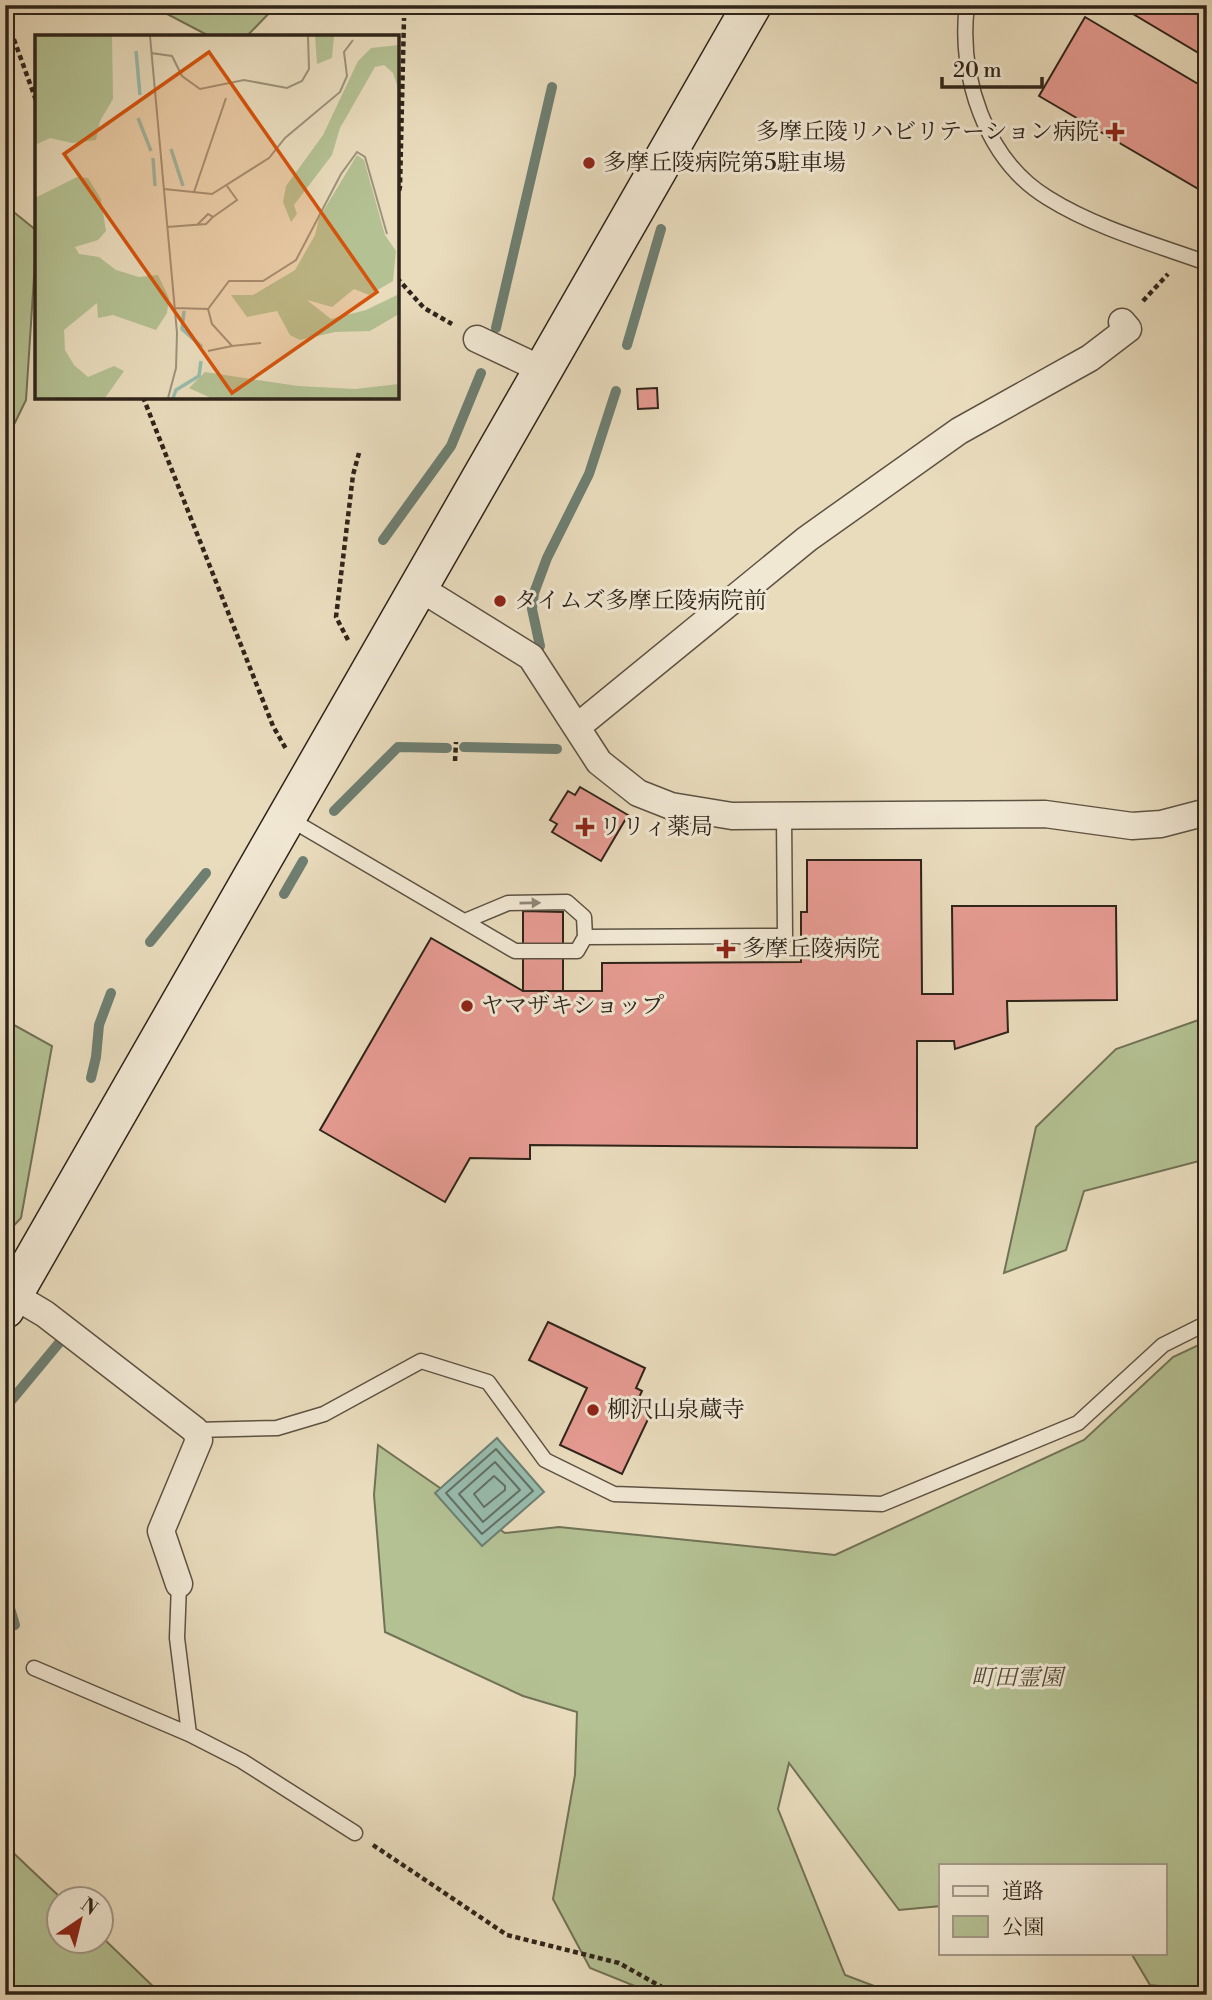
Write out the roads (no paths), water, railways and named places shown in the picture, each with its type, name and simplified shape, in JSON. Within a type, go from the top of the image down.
[{"type":"street","points":[[179,1584],[161,1531],[199,1440],[195,1430],[45,1314],[9,1302],[752,5]]},
{"type":"street","points":[[577,727],[807,539],[959,431],[1090,358],[1128,329],[1122,322]]},
{"type":"street","points":[[477,339],[543,370]]},
{"type":"street","points":[[418,587],[531,657],[599,762],[638,793],[671,806],[732,816],[1045,814],[1132,826],[1161,824],[1207,812]]},
{"type":"lane","points":[[967,5],[964,31],[971,87],[987,130],[1013,168],[1045,197],[1081,216],[1207,263]]},
{"type":"lane","points":[[585,937],[785,936],[784,816]]},
{"type":"lane","points":[[287,817],[515,951],[577,951],[585,937],[584,918],[567,902],[508,903],[465,921]]},
{"type":"lane","points":[[195,1430],[277,1428],[324,1414],[421,1360],[488,1382],[545,1460],[614,1494],[882,1504],[1077,1423],[1163,1345],[1207,1323]]},
{"type":"lane","points":[[179,1584],[177,1638],[189,1734]]},
{"type":"lane","points":[[34,1668],[189,1734],[242,1761],[355,1833]]},
{"type":"water","points":[[497,1438],[544,1492],[482,1546],[435,1493]]},
{"type":"waterway","points":[[496,328],[552,87]]},
{"type":"waterway","points":[[627,345],[661,229]]},
{"type":"waterway","points":[[383,540],[451,446],[481,373]]},
{"type":"waterway","points":[[540,646],[532,609],[534,593],[547,558],[589,474],[616,391]]},
{"type":"waterway","points":[[334,811],[398,747],[447,748]]},
{"type":"waterway","points":[[464,747],[557,749]]},
{"type":"waterway","points":[[284,894],[303,861]]},
{"type":"waterway","points":[[150,942],[206,873]]},
{"type":"waterway","points":[[91,1078],[99,1025],[111,993]]},
{"type":"waterway","points":[[5,1408],[59,1343]]},
{"type":"waterway","points":[[5,1592],[15,1625]]},
{"type":"place","name":"多摩丘陵リハビリテーション病院","points":[[1115,132]]},
{"type":"place","name":"多摩丘陵病院第5駐車場","points":[[589,163]]},
{"type":"place","name":"タイムズ多摩丘陵病院前","points":[[500,601]]},
{"type":"place","name":"リリィ薬局","points":[[585,827]]},
{"type":"place","name":"多摩丘陵病院","points":[[726,949]]},
{"type":"place","name":"ヤマザキショップ","points":[[467,1006]]},
{"type":"place","name":"柳沢山泉蔵寺","points":[[593,1410]]},
{"type":"park label","name":"町田霊園","points":[[1017,1678]]}]
